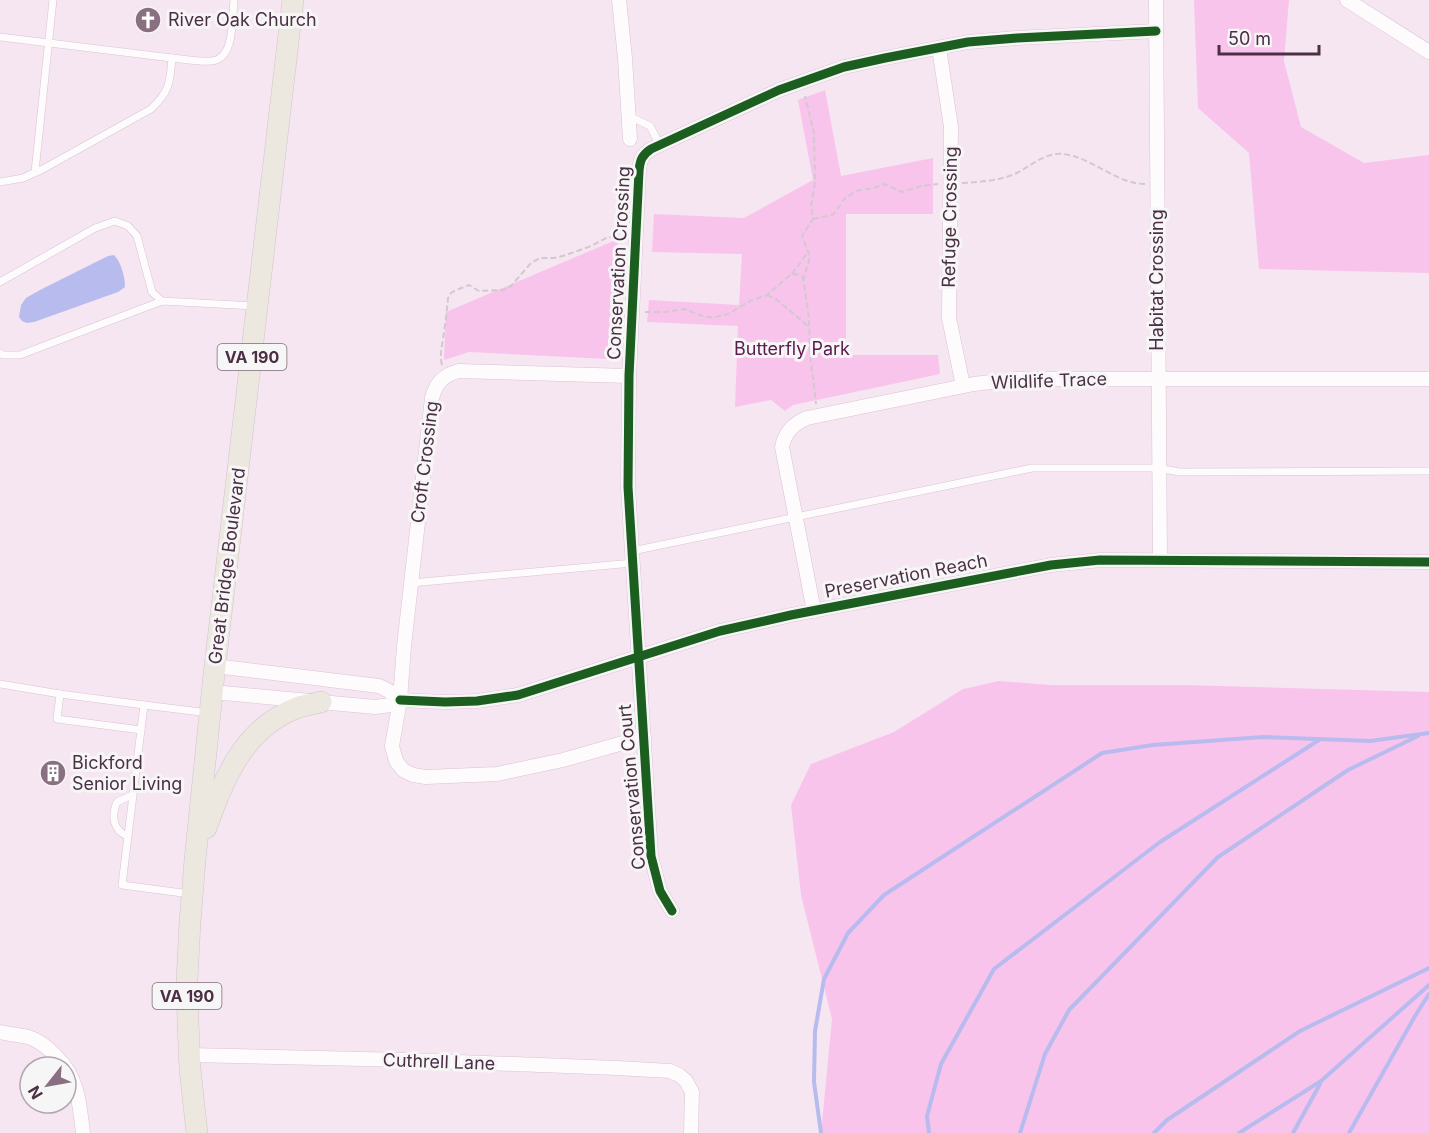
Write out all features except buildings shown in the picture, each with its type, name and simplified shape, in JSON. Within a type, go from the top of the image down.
[{"type":"main road","name":"Great Bridge Boulevard","points":[[197,1133],[190,1055],[187,980],[192,894],[215,666],[293,0]]},
{"type":"main road","points":[[195,860],[219,791],[242,749],[257,732],[276,719],[298,708],[321,702]]},
{"type":"street","points":[[619,0],[630,139]]},
{"type":"street","name":"Habitat Crossing","points":[[1156,0],[1160,560]]},
{"type":"street","points":[[1347,0],[1429,52]]},
{"type":"street","name":"Conservation Crossing","points":[[639,657],[628,486],[629,376],[640,163],[645,153],[779,90],[844,67],[968,42],[1156,31]]},
{"type":"street","name":"Refuge Crossing","points":[[939,48],[951,127],[949,318],[963,386]]},
{"type":"street","name":"Croft Crossing","points":[[629,376],[459,371],[445,376],[437,385],[432,399],[400,700],[392,746],[396,761],[403,770],[413,775],[426,777],[497,774],[563,760],[644,737]]},
{"type":"street","name":"Wildlife Trace","points":[[814,610],[782,447],[788,431],[800,421],[963,386],[1017,379],[1429,379]]},
{"type":"street","name":"Preservation Reach","points":[[213,692],[375,707],[392,705],[400,700],[477,701],[518,695],[720,631],[814,610],[1051,565],[1100,560],[1429,562]]},
{"type":"street","name":"Conservation Court","points":[[639,657],[651,856],[660,891],[672,911]]},
{"type":"street","name":"Preservation Reach","points":[[215,666],[379,686],[400,700]]},
{"type":"street","points":[[0,1032],[29,1038],[55,1055]]},
{"type":"street","name":"Cuthrell Lane","points":[[190,1055],[406,1060],[670,1071],[686,1081],[692,1092],[691,1133]]},
{"type":"street","points":[[78,1097],[83,1133]]},
{"type":"lane","points":[[35,172],[53,0]]},
{"type":"lane","points":[[0,37],[213,61],[223,57],[230,46],[234,0]]},
{"type":"lane","points":[[0,182],[23,178],[151,109],[162,99],[170,82],[172,58]]},
{"type":"lane","points":[[629,116],[650,126],[660,145]]},
{"type":"lane","points":[[0,282],[95,228],[115,221],[128,226],[137,236],[152,292],[162,301]]},
{"type":"lane","points":[[0,353],[20,356],[162,301],[257,307]]},
{"type":"lane","points":[[411,583],[632,557],[795,518],[1032,468],[1158,468],[1179,472],[1429,471]]},
{"type":"lane","points":[[0,684],[210,713]]},
{"type":"lane","points":[[60,694],[57,719],[141,730]]},
{"type":"lane","points":[[144,705],[122,885],[192,894]]},
{"type":"lane","points":[[128,837],[121,834],[114,824],[114,808],[117,802],[132,795]]},
{"type":"path","points":[[800,82],[814,133],[815,183],[811,206],[813,219],[802,237],[810,260],[803,281],[818,416]]},
{"type":"path","points":[[813,219],[832,215],[845,198],[852,193],[883,184],[902,192],[928,184],[979,182],[1020,171],[1041,158],[1053,155],[1063,154],[1082,160],[1134,184],[1157,184]]},
{"type":"path","points":[[445,376],[441,353],[448,298],[451,293],[469,285],[479,291],[503,290],[511,286],[527,267],[540,258],[566,255],[608,237],[635,239]]},
{"type":"path","points":[[632,311],[659,312],[684,309],[705,317],[728,314],[752,300],[768,295],[792,274],[809,252]]},
{"type":"path","points":[[792,274],[799,275],[803,281]]},
{"type":"path","points":[[768,295],[809,327]]},
{"type":"green space","points":[[1194,0],[1289,0],[1284,61],[1301,127],[1364,163],[1429,155],[1429,273],[1259,269],[1249,153],[1198,108]]},
{"type":"green space","name":"Butterfly Park","points":[[825,90],[841,176],[933,158],[933,214],[846,214],[846,355],[938,355],[940,374],[793,405],[785,411],[771,400],[735,407],[738,326],[647,322],[649,300],[739,305],[742,254],[652,252],[654,214],[744,218],[813,180],[798,100]]},
{"type":"green space","points":[[618,239],[607,359],[469,352],[444,360],[446,312]]},
{"type":"green space","points":[[999,681],[1050,685],[1186,685],[1429,692],[1429,1133],[821,1133],[832,1019],[801,895],[791,805],[811,764],[894,732],[963,689]]},
{"type":"water","points":[[114,255],[121,266],[125,283],[125,287],[118,292],[34,322],[27,323],[19,317],[21,305],[26,298]]},
{"type":"waterway","points":[[821,1133],[814,1082],[815,1031],[824,979],[848,933],[884,895],[1102,753],[1153,745],[1263,737],[1370,741],[1429,733]]},
{"type":"waterway","points":[[1020,1133],[1045,1054],[1069,1010],[1218,857],[1348,770],[1418,736]]},
{"type":"waterway","points":[[929,1133],[927,1116],[941,1064],[994,969],[1160,842],[1319,740]]},
{"type":"waterway","points":[[1154,1133],[1167,1120],[1300,1031],[1429,968]]},
{"type":"waterway","points":[[1239,1133],[1321,1081],[1429,985]]},
{"type":"waterway","points":[[1349,1133],[1429,994]]},
{"type":"waterway","points":[[1293,1133],[1320,1084]]},
{"type":"cycle path","points":[[672,911],[660,891],[651,856],[628,487],[629,376],[639,171],[642,158],[651,149],[779,90],[844,67],[968,42],[1156,31]]},
{"type":"cycle path","points":[[400,700],[477,701],[518,695],[720,631],[791,615],[1051,565],[1100,560],[1429,562]]},
{"type":"place","name":"River Oak Church","points":[[148,20]]},
{"type":"place","name":"Bickford Senior Living","points":[[53,773]]}]
